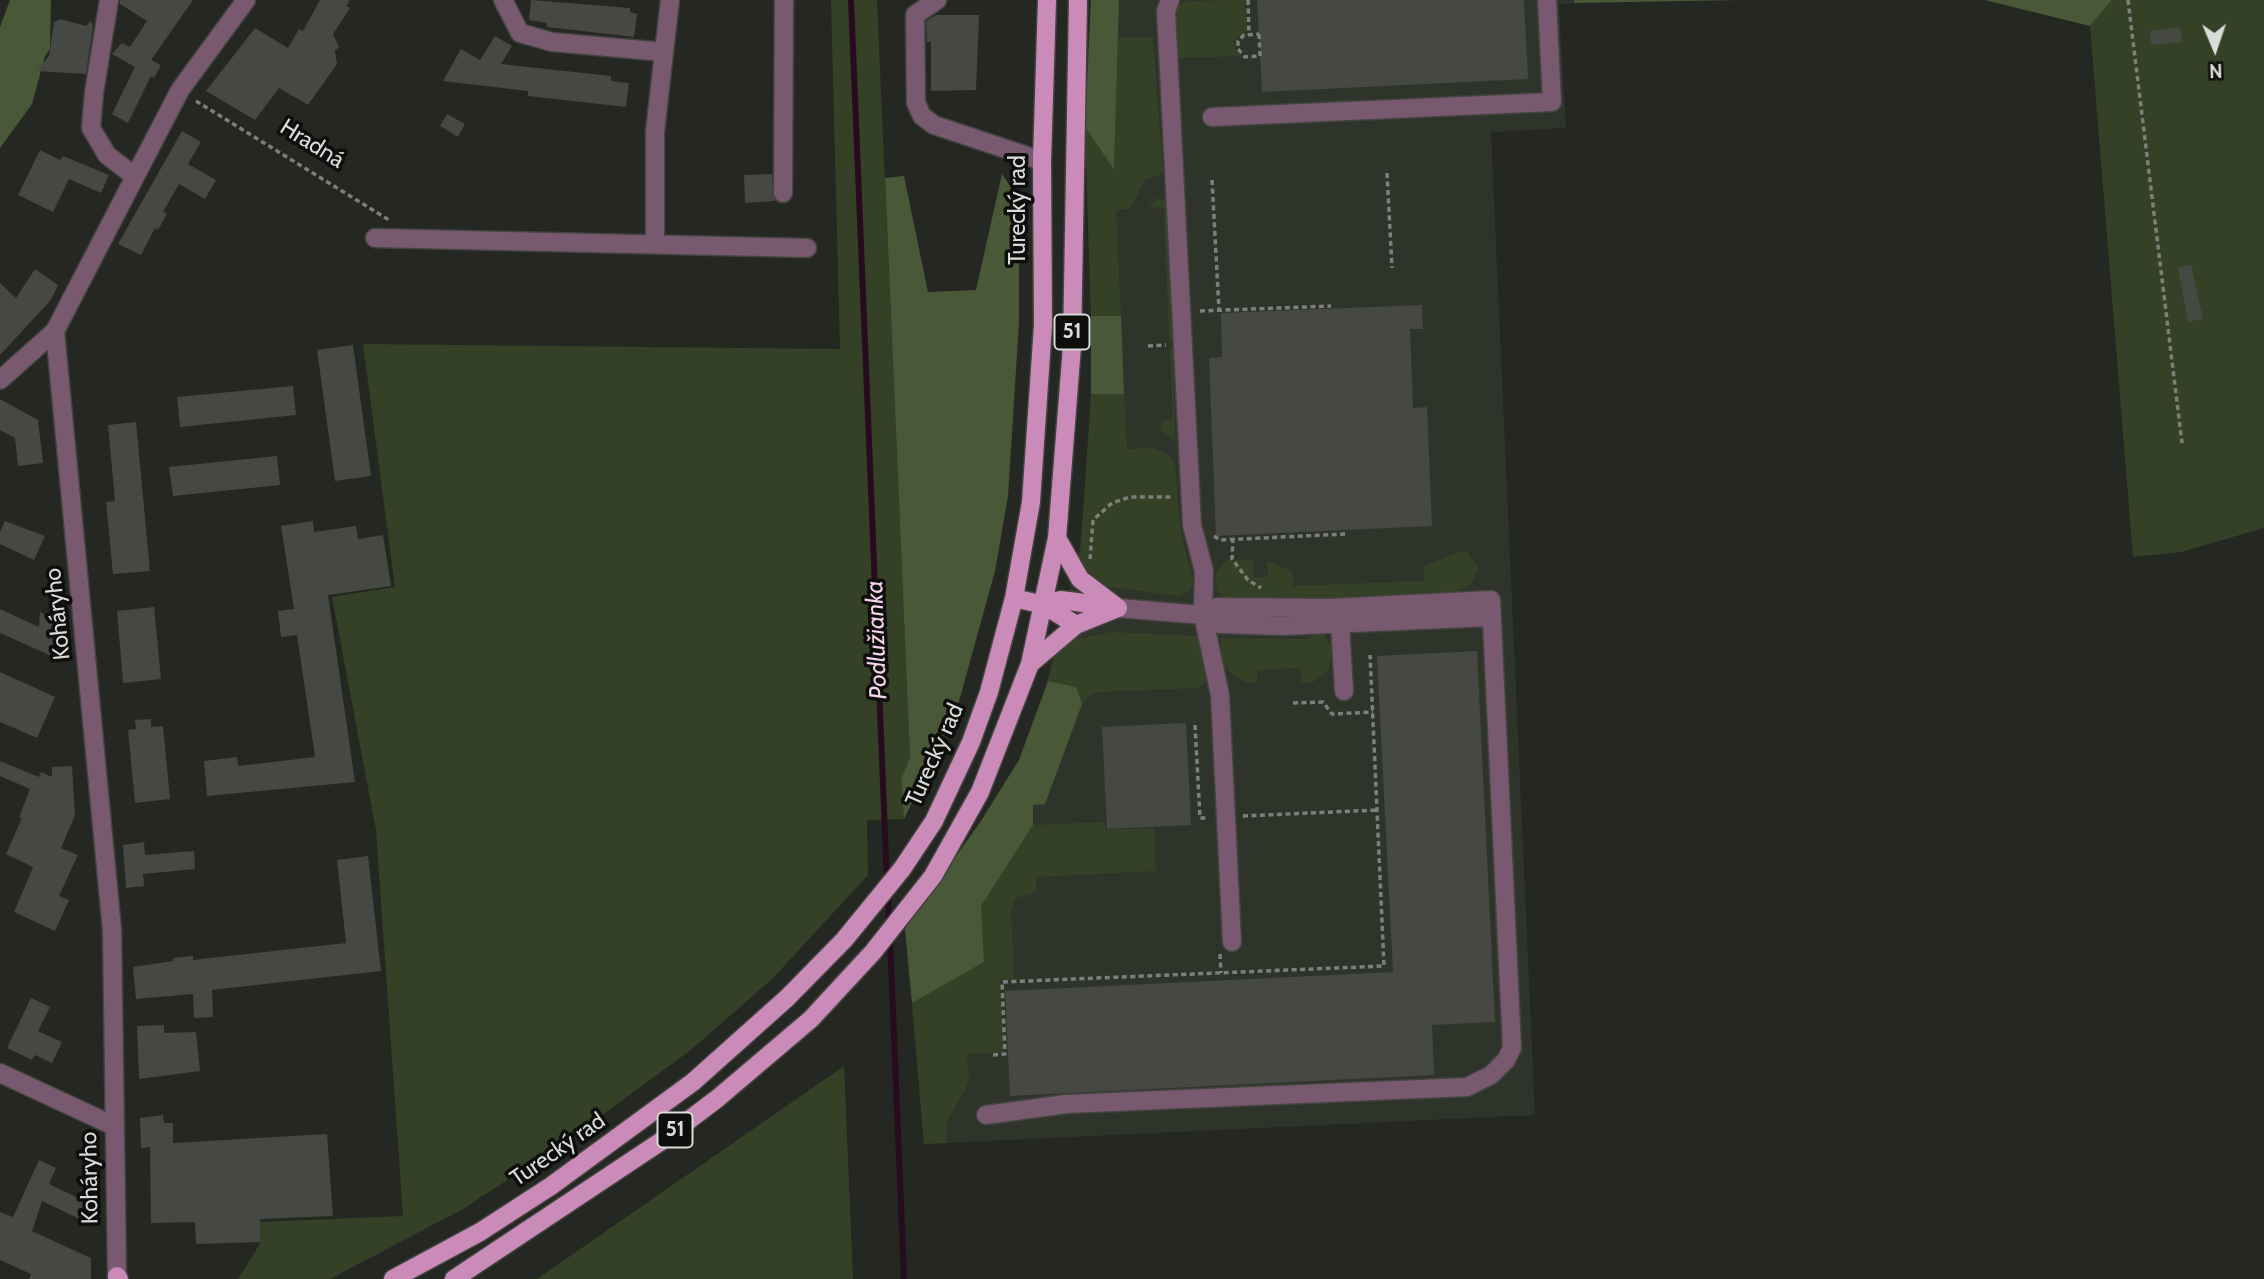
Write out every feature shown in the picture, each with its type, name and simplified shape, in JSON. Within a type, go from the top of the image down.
[{"type":"main road","name":"Turecký rad","points":[[393,1279],[480,1233],[551,1186],[693,1082],[805,980],[902,869],[934,821],[971,742],[989,692],[1014,598],[1031,502],[1043,325],[1042,160],[1047,0]]},
{"type":"main road","name":"51","points":[[454,1279],[660,1142],[718,1098],[811,1019],[873,952],[933,876],[980,792],[1030,664],[1057,538],[1072,345],[1078,0]]},
{"type":"main road","points":[[1057,538],[1080,579],[1118,608]]},
{"type":"main road","points":[[1014,598],[1044,605],[1076,625]]},
{"type":"main road","points":[[1044,605],[1061,600],[1118,608]]},
{"type":"main road","points":[[1030,664],[1076,625],[1118,608]]},
{"type":"street","points":[[109,0],[94,93],[92,128],[107,155],[133,175]]},
{"type":"street","points":[[0,380],[55,331],[133,175],[180,90],[246,0]]},
{"type":"street","points":[[503,0],[520,33],[552,42],[664,52]]},
{"type":"street","points":[[654,244],[655,132],[670,0]]},
{"type":"street","points":[[783,193],[784,0]]},
{"type":"street","points":[[937,0],[915,15],[916,103],[922,116],[934,125],[1042,160]]},
{"type":"street","points":[[1170,0],[1166,11],[1192,525],[1204,571],[1203,615],[1220,695],[1232,942]]},
{"type":"street","points":[[1212,117],[1552,102],[1547,0]]},
{"type":"street","points":[[375,238],[807,248]]},
{"type":"street","name":"Koháryho","points":[[55,331],[112,930],[117,1278]]},
{"type":"street","points":[[1203,615],[1217,607],[1491,609]]},
{"type":"street","points":[[1118,608],[1203,615],[1220,624],[1340,624],[1491,609]]},
{"type":"street","points":[[1331,608],[1340,624],[1344,691]]},
{"type":"street","points":[[986,1115],[1066,1104],[1467,1087],[1491,1075],[1506,1060],[1512,1048],[1491,609]]},
{"type":"street","points":[[0,1073],[114,1126]]},
{"type":"path","points":[[1248,0],[1249,34]]},
{"type":"path","points":[[2128,0],[2182,443]]},
{"type":"path","points":[[1249,34],[1259,34],[1259,56],[1245,57],[1238,49],[1238,40],[1249,34]]},
{"type":"path","name":"Hradná","points":[[180,90],[419,239]]},
{"type":"path","points":[[1387,173],[1392,268]]},
{"type":"path","points":[[1212,180],[1219,310]]},
{"type":"path","points":[[1200,321],[1200,310],[1331,306]]},
{"type":"path","points":[[1148,346],[1174,345]]},
{"type":"path","points":[[1233,538],[1232,559],[1248,580],[1270,594]]},
{"type":"path","points":[[1293,703],[1323,702],[1332,714],[1373,712]]},
{"type":"path","points":[[1195,725],[1200,818],[1377,810]]},
{"type":"shaded area","points":[[1091,0],[1574,0],[1574,3],[1559,5],[1566,128],[1491,132],[1535,1115],[924,1144],[905,928],[981,821],[1019,760],[1042,701],[1080,546],[1090,431],[1092,348],[1085,127]]},
{"type":"green space","points":[[10,0],[51,0],[50,49],[45,56],[32,104],[0,148],[0,27]]},
{"type":"green space","points":[[831,0],[877,0],[910,758],[901,779],[904,819],[867,820],[868,875],[772,979],[692,1049],[567,1141],[463,1209],[330,1279],[238,1279],[261,1242],[260,1222],[403,1216],[376,830],[332,597],[395,587],[363,344],[840,349]]},
{"type":"green space","points":[[1091,0],[1119,0],[1114,169],[1085,127]]},
{"type":"green space","points":[[1245,0],[1247,31],[1235,39],[1236,51],[1241,56],[1178,58],[1177,5],[1191,1]]},
{"type":"green space","points":[[1574,0],[1741,0],[1574,3]]},
{"type":"green space","points":[[1985,0],[2112,0],[2090,26]]},
{"type":"green space","points":[[2112,0],[2264,0],[2264,528],[2181,552],[2133,557],[2090,26]]},
{"type":"green space","points":[[1118,38],[1153,38],[1163,173],[1145,180],[1130,209],[1116,210],[1121,316],[1091,316],[1085,127],[1114,168]]},
{"type":"green space","points":[[1002,174],[1013,190],[1019,236],[1019,322],[1008,496],[995,571],[958,705],[904,819],[901,779],[910,758],[885,178],[904,176],[928,292],[976,290]]},
{"type":"green space","points":[[1157,198],[1165,201],[1167,206],[1173,341],[1169,341],[1164,208],[1149,207]]},
{"type":"green space","points":[[1091,316],[1121,316],[1124,394],[1091,394]]},
{"type":"green space","points":[[1170,348],[1173,348],[1175,443],[1160,429],[1162,421],[1173,419]]},
{"type":"green space","points":[[1091,394],[1124,394],[1127,449],[1154,448],[1167,454],[1175,462],[1180,529],[1193,581],[1190,590],[1179,596],[1104,586],[1090,579],[1080,559]]},
{"type":"green space","points":[[1461,551],[1467,552],[1478,568],[1473,581],[1453,596],[1276,603],[1229,601],[1218,592],[1215,580],[1217,572],[1226,561],[1253,559],[1254,578],[1268,577],[1267,561],[1292,571],[1293,586],[1424,581],[1424,566]]},
{"type":"green space","points":[[1111,632],[1197,636],[1206,646],[1211,673],[1208,681],[1197,688],[1099,692],[1088,696],[1082,704],[1075,687],[1048,681],[1055,655],[1076,634],[1078,639]]},
{"type":"green space","points":[[1314,632],[1323,634],[1333,647],[1328,671],[1313,682],[1301,682],[1300,668],[1257,670],[1257,684],[1246,682],[1233,675],[1222,662],[1221,638],[1308,639]]},
{"type":"green space","points":[[1048,681],[1076,687],[1082,704],[1045,804],[1033,805],[1033,825],[981,906],[984,962],[912,1003],[905,928],[981,821],[1019,760]]},
{"type":"green space","points":[[1105,822],[1106,830],[1154,828],[1156,871],[1036,877],[1036,892],[1016,898],[1011,910],[1014,979],[1000,980],[1003,1052],[967,1054],[969,1082],[946,1123],[946,1143],[924,1144],[912,1003],[984,962],[981,906],[1033,825]]},
{"type":"green space","points":[[844,1066],[853,1279],[537,1279]]},
{"type":"building","points":[[120,0],[193,0],[151,60],[161,65],[154,78],[151,76],[128,123],[112,114],[135,67],[112,54],[122,43],[130,47],[147,21],[120,4]]},
{"type":"building","points":[[320,0],[350,0],[346,6],[350,8],[333,34],[339,47],[335,51],[337,64],[308,105],[279,88],[255,120],[206,91],[255,28],[288,48],[299,29],[303,31]]},
{"type":"building","points":[[531,0],[630,8],[630,12],[637,14],[634,37],[547,27],[547,23],[529,20]]},
{"type":"building","points":[[1257,0],[1524,0],[1528,79],[1262,92]]},
{"type":"building","points":[[936,15],[979,15],[976,90],[931,91],[931,42],[927,42],[926,21]]},
{"type":"building","points":[[60,19],[86,26],[91,21],[93,26],[86,74],[37,71],[49,56],[54,22]]},
{"type":"building","points":[[2180,27],[2183,42],[2151,45],[2150,31]]},
{"type":"building","points":[[495,36],[512,46],[501,64],[611,76],[611,81],[629,83],[626,107],[528,96],[528,91],[443,81],[461,49],[480,60]]},
{"type":"building","points":[[447,114],[465,124],[458,137],[440,126]]},
{"type":"building","points":[[182,131],[201,142],[188,164],[216,180],[205,199],[179,184],[163,212],[167,214],[158,230],[155,228],[141,255],[118,244]]},
{"type":"building","points":[[40,150],[60,160],[63,156],[109,175],[101,193],[69,179],[53,212],[18,195]]},
{"type":"building","points":[[772,174],[775,201],[745,203],[744,175]]},
{"type":"building","points":[[2191,265],[2203,319],[2188,322],[2178,268]]},
{"type":"building","points":[[35,269],[58,285],[51,300],[0,355],[0,283],[16,298]]},
{"type":"building","points":[[1422,305],[1423,329],[1410,329],[1413,408],[1427,407],[1432,526],[1216,536],[1209,358],[1222,357],[1221,313]]},
{"type":"building","points":[[353,345],[371,476],[335,481],[317,350]]},
{"type":"building","points":[[293,386],[296,415],[180,427],[177,397]]},
{"type":"building","points":[[0,399],[38,420],[43,463],[18,466],[15,438],[0,430]]},
{"type":"building","points":[[136,422],[150,571],[113,574],[106,502],[115,501],[108,425]]},
{"type":"building","points":[[277,456],[280,485],[173,496],[169,467]]},
{"type":"building","points":[[5,521],[45,536],[34,560],[0,544],[0,532]]},
{"type":"building","points":[[313,521],[314,532],[356,526],[358,539],[383,535],[391,586],[328,595],[355,782],[207,796],[204,761],[237,757],[238,766],[315,757],[297,635],[281,637],[278,611],[294,609],[281,526]]},
{"type":"building","points":[[154,607],[161,679],[123,683],[117,611]]},
{"type":"building","points":[[0,609],[39,627],[40,612],[60,622],[63,661],[0,633]]},
{"type":"building","points":[[1477,651],[1495,1022],[1432,1025],[1434,1075],[1010,1096],[1005,991],[1393,972],[1377,656]]},
{"type":"building","points":[[0,672],[55,697],[37,738],[0,722]]},
{"type":"building","points":[[151,719],[151,727],[163,726],[170,799],[135,803],[128,730],[136,729],[135,720]]},
{"type":"building","points":[[1186,723],[1191,825],[1107,829],[1102,727]]},
{"type":"building","points":[[0,761],[39,777],[41,772],[52,777],[52,767],[72,766],[75,815],[61,848],[78,855],[59,896],[69,900],[55,931],[14,912],[33,867],[6,854],[22,818],[19,817],[30,789],[0,776]]},
{"type":"building","points":[[144,842],[145,855],[194,851],[195,869],[143,874],[144,886],[126,888],[123,845]]},
{"type":"building","points":[[368,856],[381,971],[212,990],[213,1017],[194,1018],[193,994],[136,999],[133,967],[173,961],[173,958],[193,956],[193,960],[346,943],[337,860]]},
{"type":"building","points":[[31,998],[50,1007],[38,1031],[62,1042],[52,1063],[35,1055],[32,1060],[7,1048]]},
{"type":"building","points":[[164,1025],[164,1033],[196,1032],[200,1071],[139,1079],[137,1026]]},
{"type":"building","points":[[163,1115],[164,1123],[173,1123],[173,1143],[327,1134],[333,1216],[260,1219],[261,1242],[196,1244],[195,1222],[151,1223],[150,1147],[141,1148],[140,1118]]},
{"type":"building","points":[[39,1160],[56,1168],[49,1184],[93,1205],[92,1225],[42,1201],[32,1231],[91,1258],[91,1279],[29,1279],[31,1274],[0,1260],[0,1212],[13,1217]]},
{"type":"waterway","name":"Podlužianka","points":[[851,0],[887,882]]},
{"type":"waterway","name":"Podlužianka","points":[[888,893],[889,924]]},
{"type":"waterway","name":"Podlužianka","points":[[890,938],[904,1279]]}]
